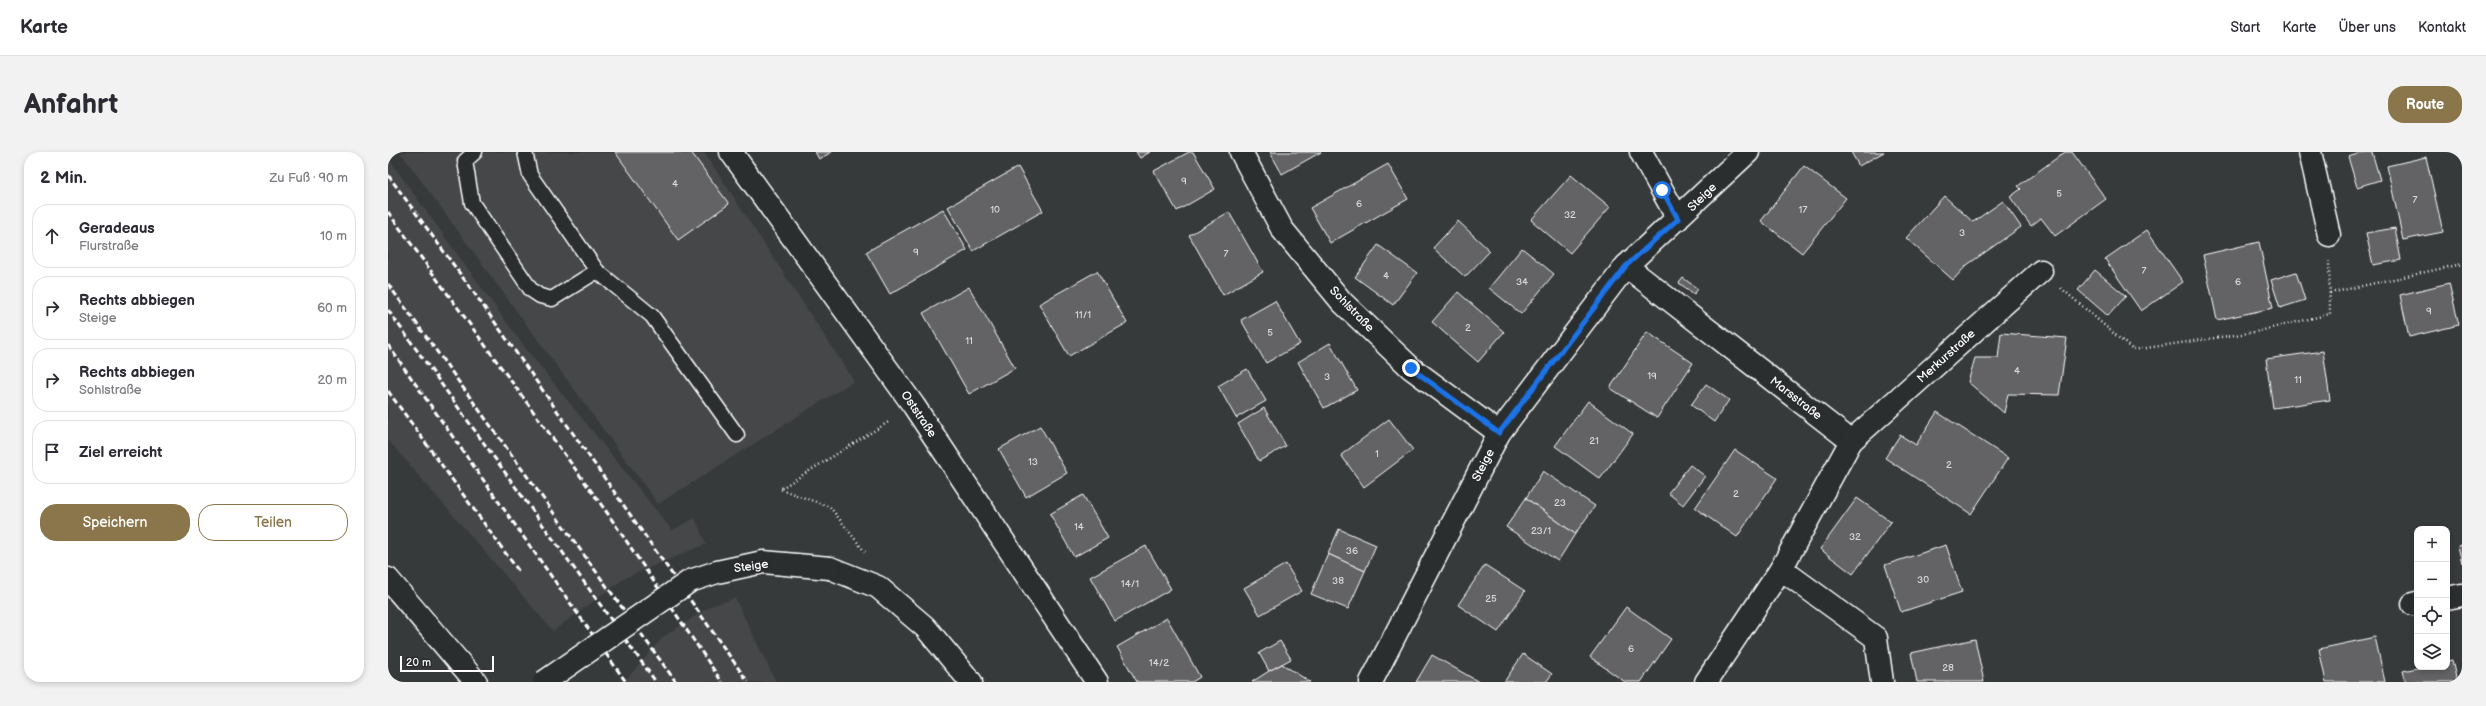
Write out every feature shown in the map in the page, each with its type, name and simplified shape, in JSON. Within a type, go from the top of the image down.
[{"type":"street","name":"Oststraße","points":[[731,152],[914,406],[1097,682]]},
{"type":"street","name":"Sohlstraße","points":[[1241,152],[1282,229],[1342,302],[1411,368],[1499,433]]},
{"type":"street","points":[[1642,152],[1678,219]]},
{"type":"street","name":"Steige","points":[[1371,682],[1499,433],[1626,266],[1748,152]]},
{"type":"street","points":[[2310,152],[2329,235]]},
{"type":"street","name":"Marsstraße","points":[[1626,266],[1851,441]]},
{"type":"street","name":"Merkurstraße","points":[[1851,441],[2041,270]]},
{"type":"street","points":[[1706,682],[1781,569],[1851,441]]},
{"type":"street","name":"Steige","points":[[544,682],[690,581],[717,572],[763,562],[830,568],[878,587],[925,627],[971,682]]},
{"type":"street","points":[[1781,569],[1876,638],[1882,682]]},
{"type":"street","points":[[388,579],[476,682]]},
{"type":"street","points":[[2450,597],[2462,595]]},
{"type":"lane","points":[[475,152],[465,161],[472,203],[532,290],[552,299],[597,271]]},
{"type":"lane","points":[[525,152],[530,175],[597,271],[652,316],[737,435]]},
{"type":"path","points":[[2041,270],[2133,350],[2255,332],[2330,314],[2329,235]]},
{"type":"path","points":[[2330,293],[2462,264]]},
{"type":"path","points":[[878,587],[863,548],[830,507],[780,489],[914,406]]},
{"type":"shaded area","points":[[400,152],[704,152],[854,381],[658,504]]},
{"type":"shaded area","points":[[388,158],[523,345],[672,530],[695,518],[706,544],[625,578],[553,631],[388,440]]},
{"type":"shaded area","points":[[735,598],[776,682],[624,682],[663,637],[711,606]]},
{"type":"building","points":[[615,152],[691,152],[729,204],[678,240]]},
{"type":"building","points":[[815,152],[832,152],[819,159]]},
{"type":"building","points":[[1136,152],[1150,152],[1140,158]]},
{"type":"building","points":[[1189,152],[1193,152],[1215,189],[1177,211],[1154,171]]},
{"type":"building","points":[[1270,152],[1321,152],[1282,174]]},
{"type":"building","points":[[1851,152],[1884,152],[1859,166]]},
{"type":"building","points":[[2065,152],[2072,152],[2106,199],[2055,236],[2041,218],[2031,226],[2010,197],[2021,189],[2018,186]]},
{"type":"building","points":[[2365,152],[2372,152],[2380,180],[2357,187],[2348,157]]},
{"type":"building","points":[[2426,157],[2443,232],[2403,240],[2387,166]]},
{"type":"building","points":[[1388,164],[1408,199],[1330,243],[1310,208]]},
{"type":"building","points":[[1804,166],[1846,198],[1802,253],[1761,221]]},
{"type":"building","points":[[1018,167],[1043,211],[973,251],[948,207]]},
{"type":"building","points":[[1571,175],[1610,207],[1570,253],[1531,220]]},
{"type":"building","points":[[1944,196],[1973,222],[2003,201],[2021,227],[1967,265],[1953,280],[1906,238]]},
{"type":"building","points":[[943,209],[967,250],[890,294],[866,252]]},
{"type":"building","points":[[1229,212],[1263,272],[1223,295],[1189,235]]},
{"type":"building","points":[[1458,221],[1490,251],[1465,277],[1433,248]]},
{"type":"building","points":[[2395,228],[2401,260],[2373,265],[2366,233]]},
{"type":"building","points":[[2147,230],[2183,282],[2141,311],[2105,259]]},
{"type":"building","points":[[2259,242],[2273,308],[2217,320],[2203,255]]},
{"type":"building","points":[[1378,245],[1417,273],[1393,305],[1355,277]]},
{"type":"building","points":[[1522,248],[1554,274],[1521,314],[1489,288]]},
{"type":"building","points":[[2095,270],[2126,296],[2108,316],[2078,290]]},
{"type":"building","points":[[1097,271],[1127,323],[1069,356],[1039,304]]},
{"type":"building","points":[[2296,272],[2305,300],[2280,308],[2271,280]]},
{"type":"building","points":[[1683,278],[1698,289],[1694,294],[1679,283]]},
{"type":"building","points":[[2449,283],[2459,325],[2409,337],[2400,295]]},
{"type":"building","points":[[969,287],[1015,368],[969,394],[923,313]]},
{"type":"building","points":[[1458,292],[1504,332],[1478,362],[1432,322]]},
{"type":"building","points":[[1275,301],[1300,344],[1266,363],[1241,320]]},
{"type":"building","points":[[1647,332],[1693,363],[1657,418],[1610,388]]},
{"type":"building","points":[[2001,333],[2067,338],[2059,395],[2008,394],[2004,413],[1968,382],[1975,358],[1998,358]]},
{"type":"building","points":[[1330,343],[1357,390],[1324,408],[1298,362]]},
{"type":"building","points":[[2323,351],[2330,400],[2273,408],[2266,359]]},
{"type":"building","points":[[1247,369],[1266,401],[1236,418],[1218,386]]},
{"type":"building","points":[[1706,384],[1729,400],[1714,422],[1691,405]]},
{"type":"building","points":[[1588,401],[1633,434],[1600,479],[1555,446]]},
{"type":"building","points":[[1264,408],[1286,446],[1259,461],[1238,424]]},
{"type":"building","points":[[1937,412],[2008,458],[1971,514],[1885,458],[1900,435],[1916,445]]},
{"type":"building","points":[[1389,419],[1413,450],[1364,487],[1341,455]]},
{"type":"building","points":[[1040,426],[1067,473],[1026,497],[999,449]]},
{"type":"building","points":[[1735,450],[1777,478],[1737,537],[1695,508]]},
{"type":"building","points":[[1690,465],[1705,476],[1683,505],[1668,493]]},
{"type":"building","points":[[1543,471],[1595,506],[1575,534],[1526,498]]},
{"type":"building","points":[[1083,495],[1108,538],[1074,557],[1050,514]]},
{"type":"building","points":[[1526,498],[1575,534],[1558,561],[1506,527]]},
{"type":"building","points":[[1857,498],[1891,522],[1853,574],[1820,549]]},
{"type":"building","points":[[1339,529],[1376,545],[1365,571],[1328,554]]},
{"type":"building","points":[[1946,545],[1962,592],[1901,612],[1885,565]]},
{"type":"building","points":[[2462,545],[2462,563],[2458,546]]},
{"type":"building","points":[[1146,546],[1171,589],[1115,621],[1090,577]]},
{"type":"building","points":[[1328,554],[1365,571],[1348,609],[1311,594]]},
{"type":"building","points":[[1286,564],[1302,591],[1260,615],[1244,588]]},
{"type":"building","points":[[1485,565],[1525,591],[1498,632],[1458,605]]},
{"type":"building","points":[[1626,607],[1671,639],[1641,682],[1625,682],[1590,657]]},
{"type":"building","points":[[1167,618],[1200,677],[1192,682],[1137,682],[1117,647]]},
{"type":"building","points":[[2375,637],[2385,682],[2326,682],[2319,649]]},
{"type":"building","points":[[1975,639],[1984,682],[1917,682],[1911,653]]},
{"type":"building","points":[[1280,641],[1291,659],[1269,671],[1259,653]]},
{"type":"building","points":[[1523,654],[1552,674],[1546,682],[1504,682]]},
{"type":"building","points":[[1432,655],[1479,682],[1416,682]]},
{"type":"building","points":[[2450,660],[2452,660],[2457,682],[2406,682],[2403,671],[2414,669],[2414,670],[2450,670]]},
{"type":"building","points":[[1282,664],[1310,682],[1252,682],[1269,671]]},
{"type":"railway","points":[[388,175],[477,297],[748,682]]},
{"type":"railway","points":[[388,212],[608,514],[722,682]]},
{"type":"railway","points":[[388,284],[676,682]]},
{"type":"railway","points":[[388,310],[656,682]]},
{"type":"railway","points":[[388,345],[626,682]]},
{"type":"railway","points":[[388,391],[520,573]]},
{"type":"route","points":[[1411,368],[1499,433],[1626,266],[1678,219],[1662,190]]}]
